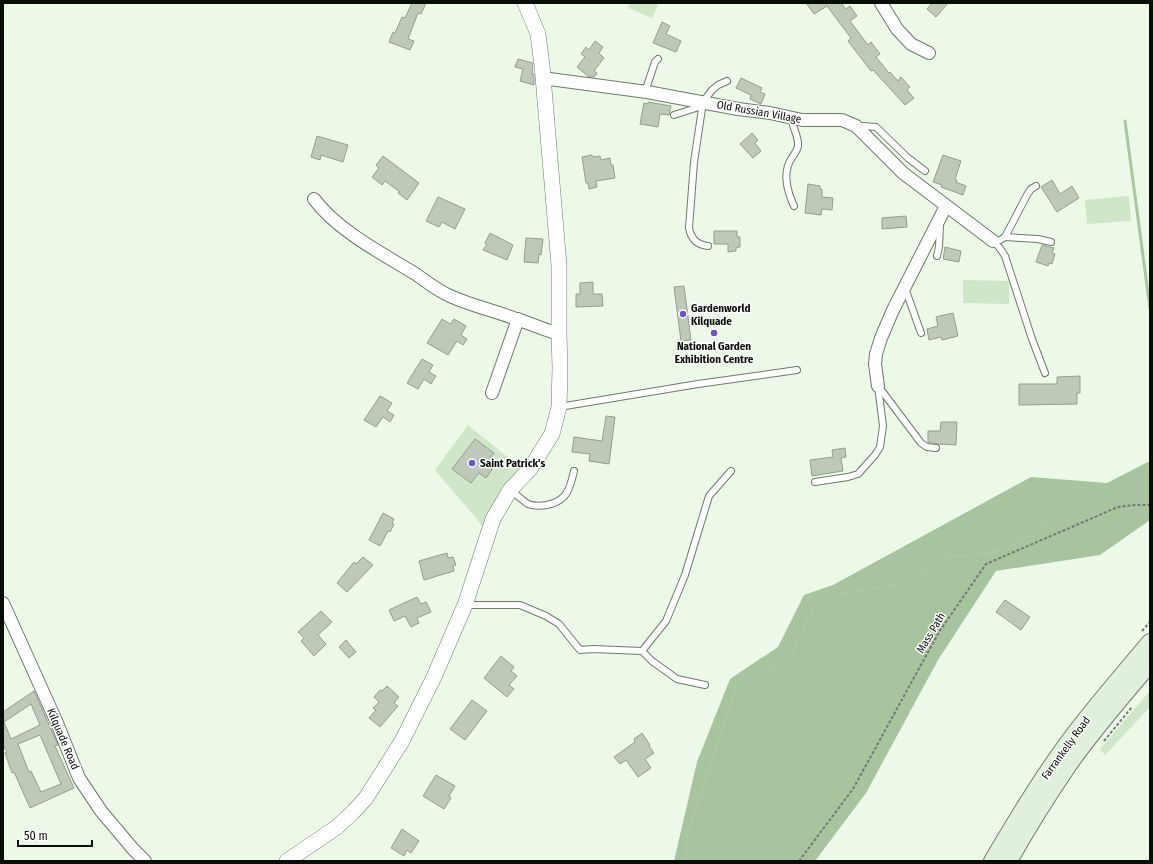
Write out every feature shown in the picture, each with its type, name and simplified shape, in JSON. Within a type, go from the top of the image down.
[{"type":"main road","name":"Farrankelly Road","points":[[992,861],[1022,810],[1051,766],[1082,725],[1150,642]]},
{"type":"main road","name":"Farrankelly Road","points":[[1009,861],[1030,823],[1069,765],[1111,710],[1150,664]]},
{"type":"street","points":[[293,859],[337,828],[366,798],[402,741],[434,677],[465,605],[493,519],[510,490],[530,469],[552,434],[559,407],[560,368],[558,265],[538,34],[525,3]]},
{"type":"street","points":[[881,3],[897,29],[911,44],[929,53]]},
{"type":"street","name":"Old Russian Village","points":[[542,78],[645,92],[702,104],[770,113],[792,119],[814,121],[842,120],[851,123],[859,128],[903,173],[993,241]]},
{"type":"street","points":[[314,199],[343,227],[384,257],[416,274],[432,286],[450,296],[559,334]]},
{"type":"street","points":[[878,386],[875,364],[876,354],[881,338],[893,310],[946,206]]},
{"type":"street","points":[[492,393],[518,319]]},
{"type":"street","name":"Kilquade Road","points":[[3,603],[57,723],[79,778],[101,811],[145,861]]},
{"type":"lane","points":[[645,92],[655,62],[658,58]]},
{"type":"lane","points":[[708,246],[699,244],[690,235],[689,228],[694,162],[702,104],[712,90],[718,85],[727,81]]},
{"type":"lane","points":[[674,115],[702,104]]},
{"type":"lane","points":[[792,119],[798,147],[788,166],[787,186],[794,206]]},
{"type":"lane","points":[[859,128],[863,126],[876,127],[908,158],[925,171]]},
{"type":"lane","points":[[993,241],[1000,240],[1005,237],[1027,195],[1031,189],[1036,186]]},
{"type":"lane","points":[[937,256],[940,239],[939,220]]},
{"type":"lane","points":[[1005,237],[1038,239],[1051,242]]},
{"type":"lane","points":[[993,241],[1005,256],[1032,339],[1045,373]]},
{"type":"lane","points":[[904,288],[921,333]]},
{"type":"lane","points":[[559,407],[698,384],[797,370]]},
{"type":"lane","points":[[878,386],[921,443],[927,447],[936,448]]},
{"type":"lane","points":[[815,482],[858,474],[875,455],[880,447],[883,426],[878,386]]},
{"type":"lane","points":[[510,490],[529,504],[542,506],[555,504],[563,498],[570,488],[574,471]]},
{"type":"lane","points":[[642,651],[666,620],[685,575],[710,496],[731,471]]},
{"type":"lane","points":[[465,605],[520,605],[546,616],[559,624],[580,650],[593,649],[642,651],[652,661],[677,679],[705,685]]},
{"type":"path","name":"Mass Path","points":[[799,861],[853,789],[939,632],[986,564],[1118,507],[1150,505]]},
{"type":"path","points":[[1102,743],[1132,706]]},
{"type":"green space","points":[[630,3],[659,3],[652,18],[628,8]]},
{"type":"green space","points":[[1129,196],[1131,221],[1087,224],[1085,200]]},
{"type":"green space","points":[[963,280],[1009,281],[1009,304],[963,303]]},
{"type":"green space","points":[[468,425],[522,469],[486,531],[435,470]]},
{"type":"green space","points":[[1150,461],[1150,520],[1100,555],[996,571],[938,660],[866,793],[815,861],[674,861],[697,762],[730,679],[778,647],[804,595],[833,585],[1031,477],[1107,483]]},
{"type":"green space","points":[[1150,691],[1150,707],[1105,755],[1100,749]]},
{"type":"building","points":[[412,3],[426,3],[421,14],[418,13],[408,39],[414,41],[410,50],[389,42],[393,32],[395,33],[402,17],[405,18]]},
{"type":"building","points":[[806,3],[841,3],[846,9],[850,6],[857,16],[850,21],[868,45],[871,42],[880,54],[876,57],[889,73],[890,72],[898,81],[901,77],[910,87],[907,90],[914,98],[905,105],[873,70],[871,71],[848,41],[851,38],[827,6],[814,14]]},
{"type":"building","points":[[932,3],[948,3],[936,17],[927,9]]},
{"type":"building","points":[[662,22],[670,26],[666,34],[681,41],[676,52],[653,43]]},
{"type":"building","points":[[595,41],[603,47],[599,53],[604,58],[594,71],[597,73],[594,77],[589,77],[577,67],[585,57],[581,54],[586,47],[589,50]]},
{"type":"building","points":[[518,59],[533,63],[532,74],[534,74],[534,85],[520,81],[523,69],[515,67]]},
{"type":"building","points":[[741,78],[762,88],[760,92],[765,94],[761,104],[750,99],[751,95],[736,88]]},
{"type":"building","points":[[648,102],[671,106],[669,115],[660,114],[658,127],[640,124],[644,103],[648,104]]},
{"type":"building","points":[[752,133],[758,140],[755,143],[761,151],[753,158],[740,144]]},
{"type":"building","points":[[317,136],[348,145],[343,162],[321,155],[320,160],[311,157]]},
{"type":"building","points":[[592,155],[593,157],[600,156],[601,160],[610,158],[611,165],[613,165],[615,178],[596,181],[597,187],[589,189],[588,183],[586,183],[582,157]]},
{"type":"building","points":[[943,155],[961,161],[955,179],[957,180],[956,182],[966,186],[963,195],[941,187],[942,185],[933,182]]},
{"type":"building","points":[[383,156],[419,183],[407,200],[398,193],[400,192],[385,181],[382,185],[372,177],[379,168],[376,165]]},
{"type":"building","points":[[1052,180],[1060,194],[1072,186],[1079,198],[1057,212],[1041,187]]},
{"type":"building","points":[[808,184],[820,186],[820,189],[822,189],[822,197],[833,198],[832,210],[822,209],[821,215],[805,213]]},
{"type":"building","points":[[438,197],[465,209],[455,229],[442,222],[439,227],[426,221]]},
{"type":"building","points":[[906,216],[907,227],[882,229],[882,218]]},
{"type":"building","points":[[714,231],[737,231],[737,237],[740,237],[740,247],[736,248],[736,251],[728,252],[728,244],[714,244]]},
{"type":"building","points":[[490,233],[513,245],[507,260],[483,250],[487,244],[485,243]]},
{"type":"building","points":[[526,238],[543,239],[541,255],[539,254],[538,263],[524,262]]},
{"type":"building","points":[[1042,245],[1054,248],[1052,253],[1055,254],[1052,264],[1049,263],[1048,266],[1036,262]]},
{"type":"building","points":[[945,247],[961,251],[959,262],[943,259]]},
{"type":"building","points":[[593,282],[593,294],[602,294],[603,306],[576,307],[576,294],[580,294],[580,283]]},
{"type":"building","name":"Gardenworld Kilquade","points":[[684,286],[691,340],[681,341],[674,287]]},
{"type":"building","points":[[953,313],[958,336],[942,340],[941,337],[929,340],[927,329],[938,326],[936,317]]},
{"type":"building","points":[[442,319],[450,324],[454,319],[466,326],[461,335],[467,339],[463,345],[457,341],[448,355],[427,343]]},
{"type":"building","points":[[422,359],[433,365],[429,372],[436,376],[431,384],[424,379],[418,389],[407,383]]},
{"type":"building","points":[[1080,376],[1080,393],[1077,393],[1077,404],[1019,405],[1019,384],[1057,384],[1057,377]]},
{"type":"building","points":[[380,396],[392,403],[387,411],[394,415],[390,422],[383,417],[376,427],[364,420]]},
{"type":"building","points":[[606,416],[615,417],[609,464],[589,461],[590,454],[572,452],[574,437],[602,441]]},
{"type":"building","points":[[941,422],[957,422],[956,445],[928,442],[928,431],[940,431]]},
{"type":"building","name":"Saint Patrick's","points":[[475,439],[494,453],[486,463],[493,468],[486,478],[479,473],[471,483],[452,469]]},
{"type":"building","points":[[845,448],[846,457],[841,458],[843,471],[812,476],[810,460],[833,457],[832,450]]},
{"type":"building","points":[[383,513],[394,519],[392,523],[394,524],[390,532],[388,531],[380,546],[369,540]]},
{"type":"building","points":[[447,553],[448,558],[453,557],[456,565],[453,566],[454,571],[424,580],[419,561]]},
{"type":"building","points":[[363,557],[373,565],[347,592],[337,583],[354,562],[356,564]]},
{"type":"building","points":[[417,597],[421,604],[426,602],[431,612],[417,618],[419,623],[411,627],[405,616],[394,621],[389,610]]},
{"type":"building","points":[[1005,600],[1030,617],[1021,630],[996,612]]},
{"type":"building","points":[[321,611],[332,622],[318,635],[326,644],[314,656],[301,641],[304,638],[298,632]]},
{"type":"building","points":[[346,640],[356,652],[349,658],[339,647]]},
{"type":"building","points":[[501,656],[514,667],[511,671],[517,676],[509,685],[514,689],[507,697],[484,678]]},
{"type":"building","points":[[387,686],[399,697],[394,703],[398,706],[380,727],[369,718],[376,710],[373,708],[379,702],[374,697],[380,690],[382,691]]},
{"type":"building","points":[[34,691],[58,745],[55,746],[74,788],[30,808],[14,772],[12,773],[5,753],[7,752],[3,745],[3,712]],"holes":[[[31,704],[40,725],[11,739],[4,722]],[[40,735],[61,784],[41,792],[31,771],[29,772],[18,744]]]},
{"type":"building","points":[[472,700],[487,711],[465,740],[450,729]]},
{"type":"building","points":[[642,733],[654,753],[645,759],[651,768],[638,777],[626,760],[620,764],[614,757],[635,742],[634,739]]},
{"type":"building","points":[[436,775],[455,786],[449,796],[451,798],[444,809],[423,796]]},
{"type":"building","points":[[402,829],[419,841],[411,853],[407,850],[404,856],[391,848]]},
{"type":"waterway","points":[[1125,121],[1150,308]]},
{"type":"waterway","points":[[685,861],[688,833],[699,795],[736,687],[789,659],[814,607],[830,596],[904,583],[950,557],[989,553],[1007,548],[1036,530],[1101,501],[1134,479],[1150,471]]},
{"type":"place","name":"Gardenworld Kilquade","points":[[683,314]]},
{"type":"place","name":"National Garden Exhibition Centre","points":[[714,333]]},
{"type":"place","name":"Saint Patrick's","points":[[472,463]]}]
